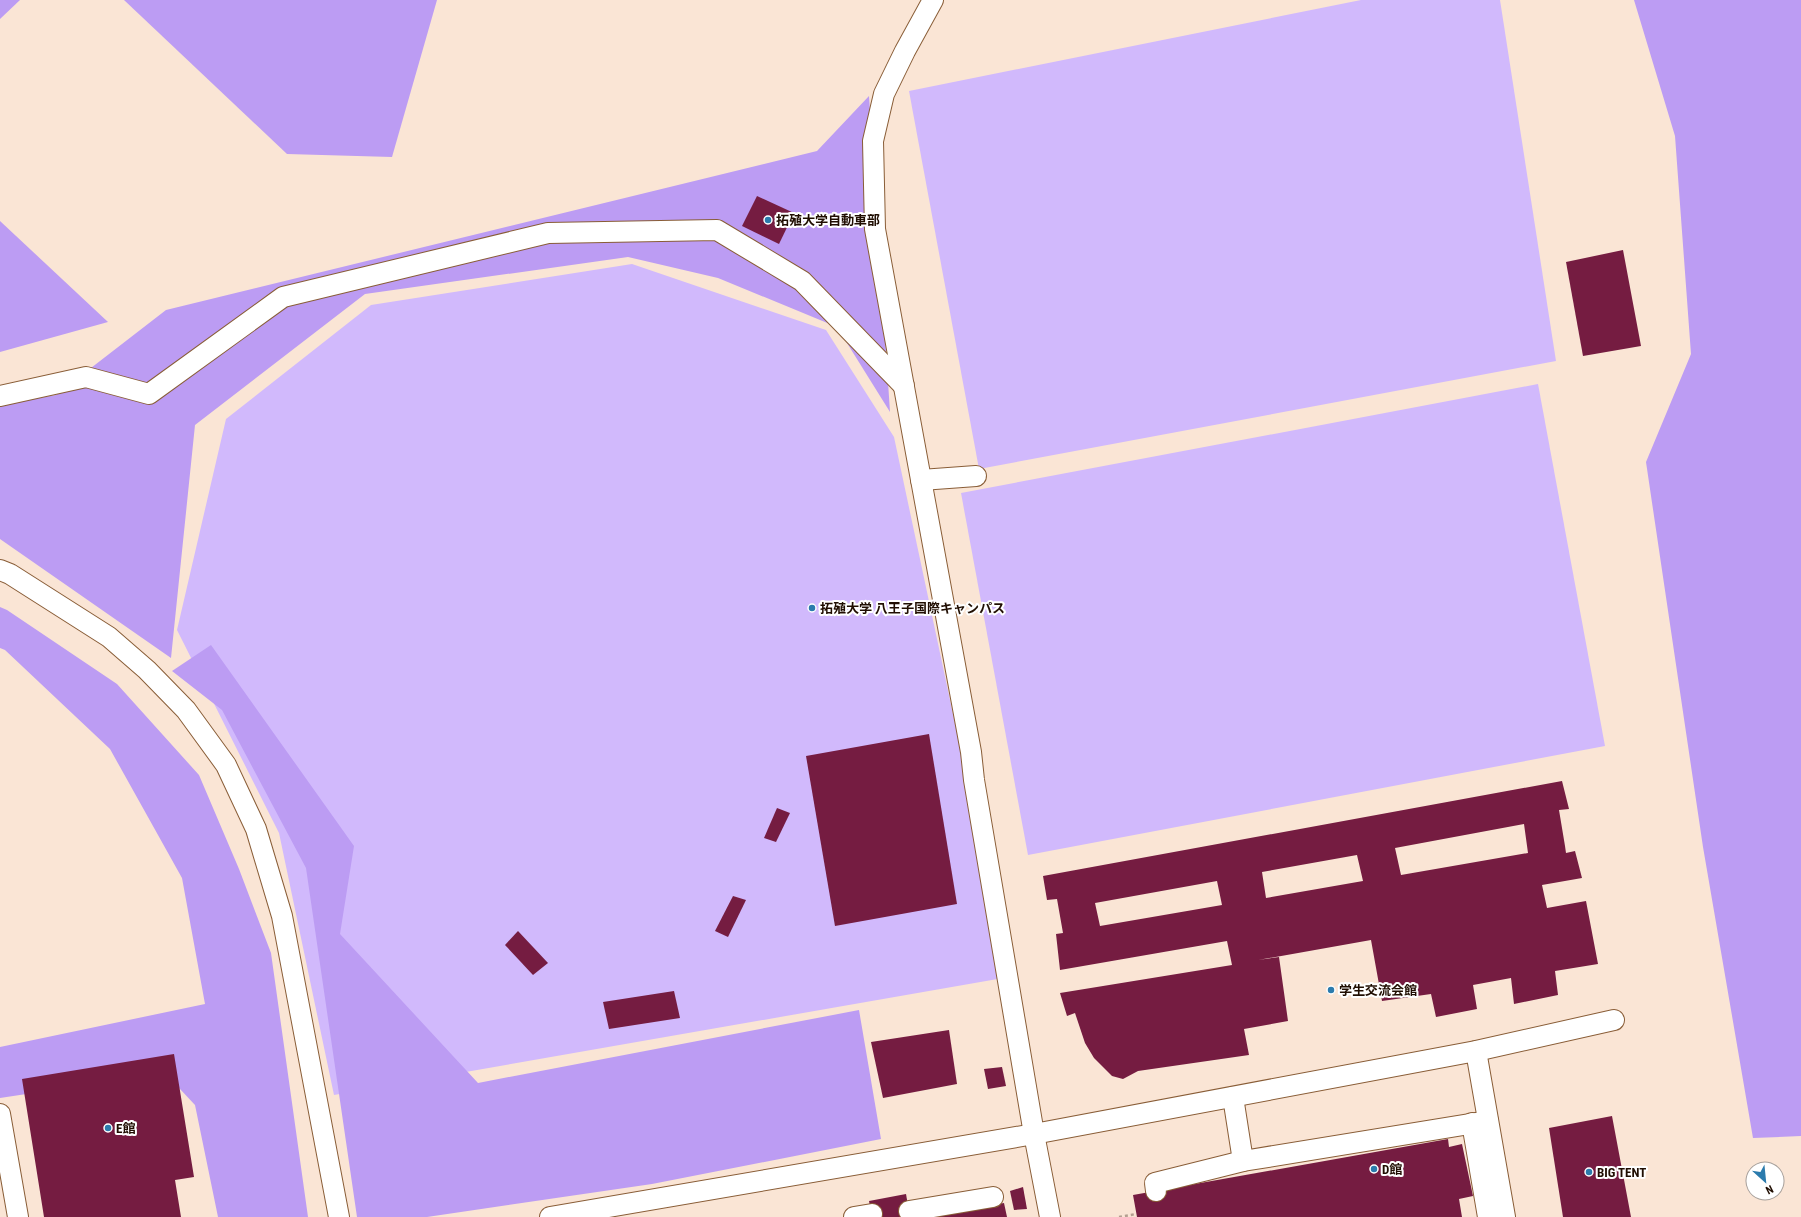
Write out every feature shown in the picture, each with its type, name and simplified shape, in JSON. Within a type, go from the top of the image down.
[{"type":"lane","points":[[933,0],[905,51],[884,94],[873,142],[874,229],[971,752],[974,780],[1034,1134],[1050,1217]]},
{"type":"lane","points":[[0,396],[86,376],[149,394],[283,297],[548,233],[717,230],[802,281],[904,386]]},
{"type":"lane","points":[[921,480],[976,476]]},
{"type":"lane","points":[[0,570],[10,574],[109,637],[147,670],[186,710],[226,765],[256,829],[282,916],[339,1217]]},
{"type":"lane","points":[[554,1217],[1034,1134],[1476,1051],[1614,1020]]},
{"type":"lane","points":[[1476,1051],[1488,1217]]},
{"type":"lane","points":[[1233,1096],[1243,1162]]},
{"type":"lane","points":[[0,1114],[18,1217]]},
{"type":"lane","points":[[1156,1191],[1155,1183],[1243,1162],[1480,1122]]},
{"type":"lane","points":[[1480,1122],[1505,1217]]},
{"type":"lane","points":[[909,1211],[993,1197]]},
{"type":"path","points":[[1120,1217],[1136,1214]]},
{"type":"shaded area","points":[[0,0],[20,0],[0,19]]},
{"type":"shaded area","points":[[124,0],[437,0],[392,157],[287,154]]},
{"type":"shaded area","points":[[1361,0],[1500,0],[1556,361],[979,469],[909,91]]},
{"type":"shaded area","points":[[1634,0],[1801,0],[1801,1136],[1753,1138],[1703,847],[1646,462],[1691,354],[1675,136]]},
{"type":"shaded area","points":[[869,96],[890,412],[837,327],[718,278],[628,257],[365,294],[195,425],[171,658],[0,539],[0,405],[56,395],[166,310],[817,151]]},
{"type":"shaded area","points":[[0,221],[108,322],[0,352]]},
{"type":"shaded area","points":[[632,264],[826,330],[894,437],[1009,977],[334,1095],[279,833],[177,630],[226,419],[371,305]]},
{"type":"shaded area","points":[[1538,384],[1605,746],[1028,855],[961,493]]},
{"type":"shaded area","points":[[0,607],[7,610],[117,684],[199,775],[239,869],[271,953],[308,1217],[218,1217],[195,1105],[165,1073],[0,1098],[0,1047],[205,1004],[182,878],[110,749],[5,650],[0,648]]},
{"type":"shaded area","points":[[211,645],[354,846],[340,934],[478,1083],[859,1010],[881,1139],[652,1184],[427,1217],[357,1217],[306,868],[222,710],[172,671]]},
{"type":"building","name":"拓殖大学自動車部","points":[[757,196],[794,213],[779,244],[742,226]]},
{"type":"building","points":[[1623,250],[1641,346],[1583,356],[1566,262]]},
{"type":"building","points":[[929,734],[957,904],[835,926],[806,756]]},
{"type":"building","points":[[1562,781],[1569,809],[1559,810],[1566,853],[1575,851],[1582,878],[1542,885],[1547,908],[1586,901],[1598,964],[1555,971],[1558,995],[1514,1004],[1511,978],[1473,985],[1477,1009],[1436,1017],[1431,994],[1382,1001],[1371,940],[1258,960],[1279,957],[1288,1021],[1244,1029],[1249,1055],[1138,1071],[1123,1079],[1112,1076],[1094,1058],[1085,1043],[1075,1013],[1067,1016],[1060,993],[1232,965],[1227,941],[1060,970],[1056,934],[1063,933],[1057,899],[1047,900],[1043,876]],"holes":[[[1524,824],[1528,853],[1401,875],[1395,848]],[[1357,855],[1363,881],[1266,898],[1262,872]],[[1217,881],[1222,905],[1100,926],[1095,903]]]},
{"type":"building","points":[[777,808],[790,813],[776,842],[764,838]]},
{"type":"building","points":[[733,896],[746,900],[728,937],[715,931]]},
{"type":"building","points":[[518,931],[548,963],[533,975],[505,945]]},
{"type":"building","points":[[674,991],[680,1018],[609,1029],[603,1002]]},
{"type":"building","points":[[949,1030],[957,1084],[883,1098],[871,1042]]},
{"type":"building","name":"E館","points":[[174,1054],[194,1177],[175,1180],[181,1217],[44,1217],[22,1079]]},
{"type":"building","points":[[1002,1067],[1006,1086],[988,1089],[984,1069]]},
{"type":"building","name":"BIG TENT","points":[[1612,1116],[1631,1217],[1563,1217],[1549,1128]]},
{"type":"building","name":"D館","points":[[1448,1139],[1449,1147],[1462,1144],[1473,1196],[1459,1199],[1462,1217],[1137,1217],[1133,1195]]},
{"type":"building","points":[[1023,1187],[1027,1209],[1014,1210],[1010,1191]]},
{"type":"building","points":[[906,1194],[910,1217],[872,1217],[869,1201]]},
{"type":"building","points":[[1004,1203],[1007,1217],[931,1217],[931,1216]]},
{"type":"place","name":"拓殖大学自動車部","points":[[768,220]]},
{"type":"place","name":"拓殖大学 八王子国際キャンパス","points":[[812,608]]},
{"type":"place","name":"学生交流会館","points":[[1331,990]]},
{"type":"place","name":"E館","points":[[108,1128]]},
{"type":"place","name":"D館","points":[[1374,1169]]},
{"type":"place","name":"BIG TENT","points":[[1589,1172]]}]
